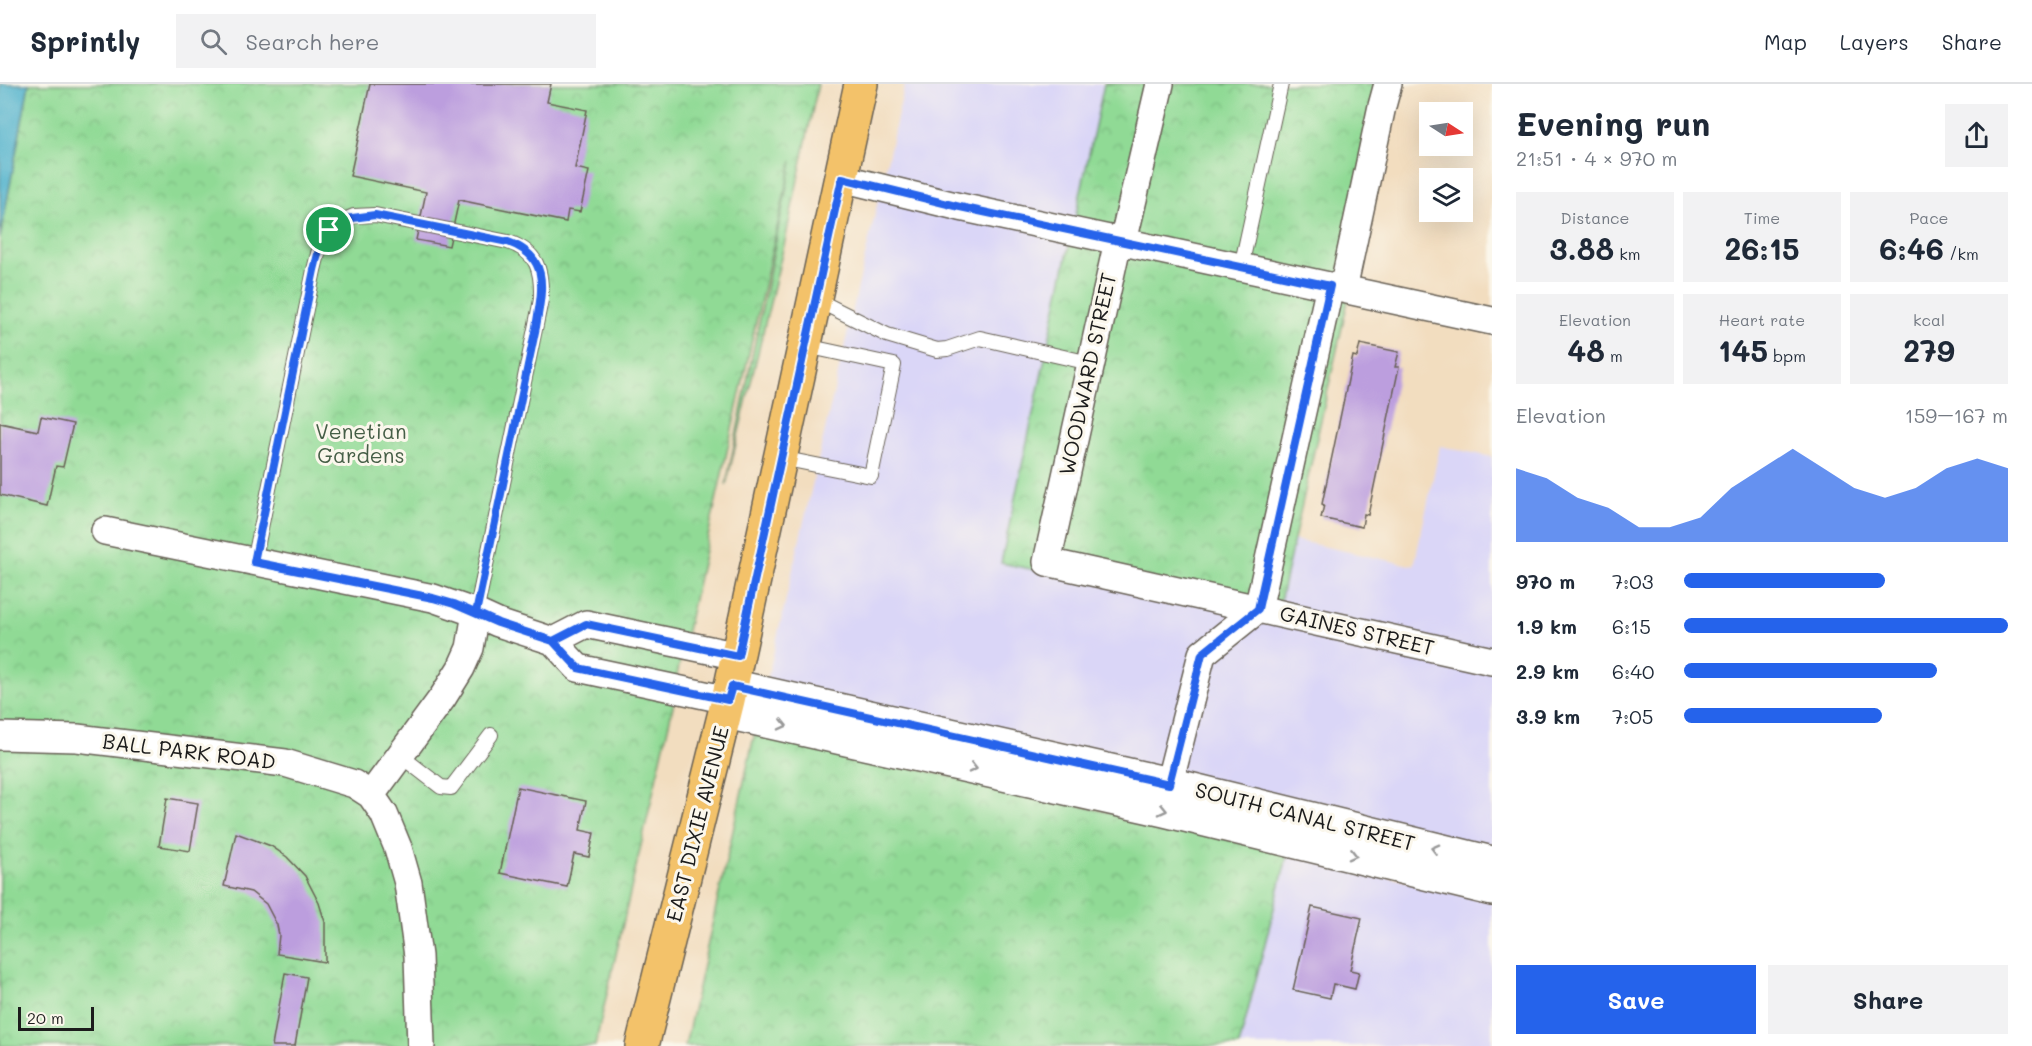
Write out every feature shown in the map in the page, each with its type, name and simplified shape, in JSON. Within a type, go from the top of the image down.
[{"type":"main road","name":"EAST DIXIE AVENUE","points":[[642,1046],[731,688],[861,84]]},
{"type":"street","name":"WOODWARD STREET","points":[[1047,562],[1118,241],[1126,229],[1160,84]]},
{"type":"street","points":[[1169,784],[1202,654],[1258,609],[1388,84]]},
{"type":"street","points":[[842,178],[960,207],[1492,321]]},
{"type":"street","points":[[105,531],[433,598],[553,641],[578,668],[731,688]]},
{"type":"street","name":"GAINES STREET","points":[[1047,562],[1492,661]]},
{"type":"street","points":[[421,1046],[418,956],[408,883],[398,848],[384,814],[371,795],[401,756],[461,668],[470,648],[476,613]]},
{"type":"street","points":[[553,641],[586,624],[731,688],[1164,810],[1492,889]]},
{"type":"street","name":"SOUTH CANAL STREET","points":[[731,688],[1169,784],[1492,863]]},
{"type":"street","name":"BALL PARK ROAD","points":[[0,736],[76,738],[285,763],[354,784],[371,795]]},
{"type":"lane","points":[[1241,267],[1281,84]]},
{"type":"lane","points":[[254,562],[314,270],[319,250],[329,230],[345,219],[375,215],[508,242],[528,251],[535,261],[540,271],[541,300],[476,613]]},
{"type":"lane","points":[[815,299],[887,335],[937,350],[980,338],[1090,363]]},
{"type":"lane","points":[[781,458],[871,476],[894,365],[806,346]]},
{"type":"lane","points":[[401,756],[441,787],[451,788],[491,735]]},
{"type":"shaded area","points":[[905,84],[1104,84],[1001,563],[1276,619],[1294,540],[1414,566],[1440,446],[1492,457],[1492,849],[767,681]]},
{"type":"shaded area","points":[[1288,853],[1492,902],[1492,1046],[1239,1046]]},
{"type":"green space","name":"Venetian Gardens","points":[[29,84],[818,84],[785,241],[726,485],[792,161],[675,684],[678,684],[595,1046],[0,1046],[0,238]]},
{"type":"green space","points":[[1104,84],[1397,84],[1276,619],[1001,563]]},
{"type":"green space","points":[[755,732],[1288,853],[1239,1046],[685,1046]]},
{"type":"water","points":[[0,84],[29,84],[0,238]]},
{"type":"building","points":[[370,84],[551,84],[547,102],[587,110],[575,168],[589,171],[580,212],[568,210],[566,222],[459,200],[449,246],[416,240],[426,192],[350,176]]},
{"type":"building","points":[[1360,344],[1399,352],[1395,367],[1399,367],[1368,515],[1364,514],[1362,527],[1321,518],[1353,356],[1357,357]]},
{"type":"building","points":[[41,417],[73,424],[63,467],[56,466],[47,506],[0,495],[0,423],[38,431]]},
{"type":"building","points":[[518,787],[586,801],[580,830],[594,833],[589,857],[574,854],[567,887],[500,873]]},
{"type":"building","points":[[167,798],[198,803],[190,851],[159,846]]},
{"type":"building","points":[[236,833],[271,846],[287,857],[305,876],[319,903],[325,922],[325,962],[277,954],[279,935],[277,925],[266,904],[251,892],[224,886]]},
{"type":"building","points":[[1312,907],[1362,918],[1350,970],[1359,972],[1355,989],[1333,984],[1330,998],[1293,990]]},
{"type":"building","points":[[285,973],[307,977],[295,1046],[272,1046]]},
{"type":"route","points":[[329,230],[319,250],[314,270],[254,562],[433,598],[454,604],[498,623],[553,641],[586,624],[738,656],[842,178],[960,207],[1330,286],[1258,609],[1202,654],[1169,784],[732,686],[728,700],[578,668],[553,641],[520,630],[498,623],[476,613],[536,327],[541,300],[540,271],[528,251],[518,245],[375,215],[354,216],[337,223],[329,230]]}]
